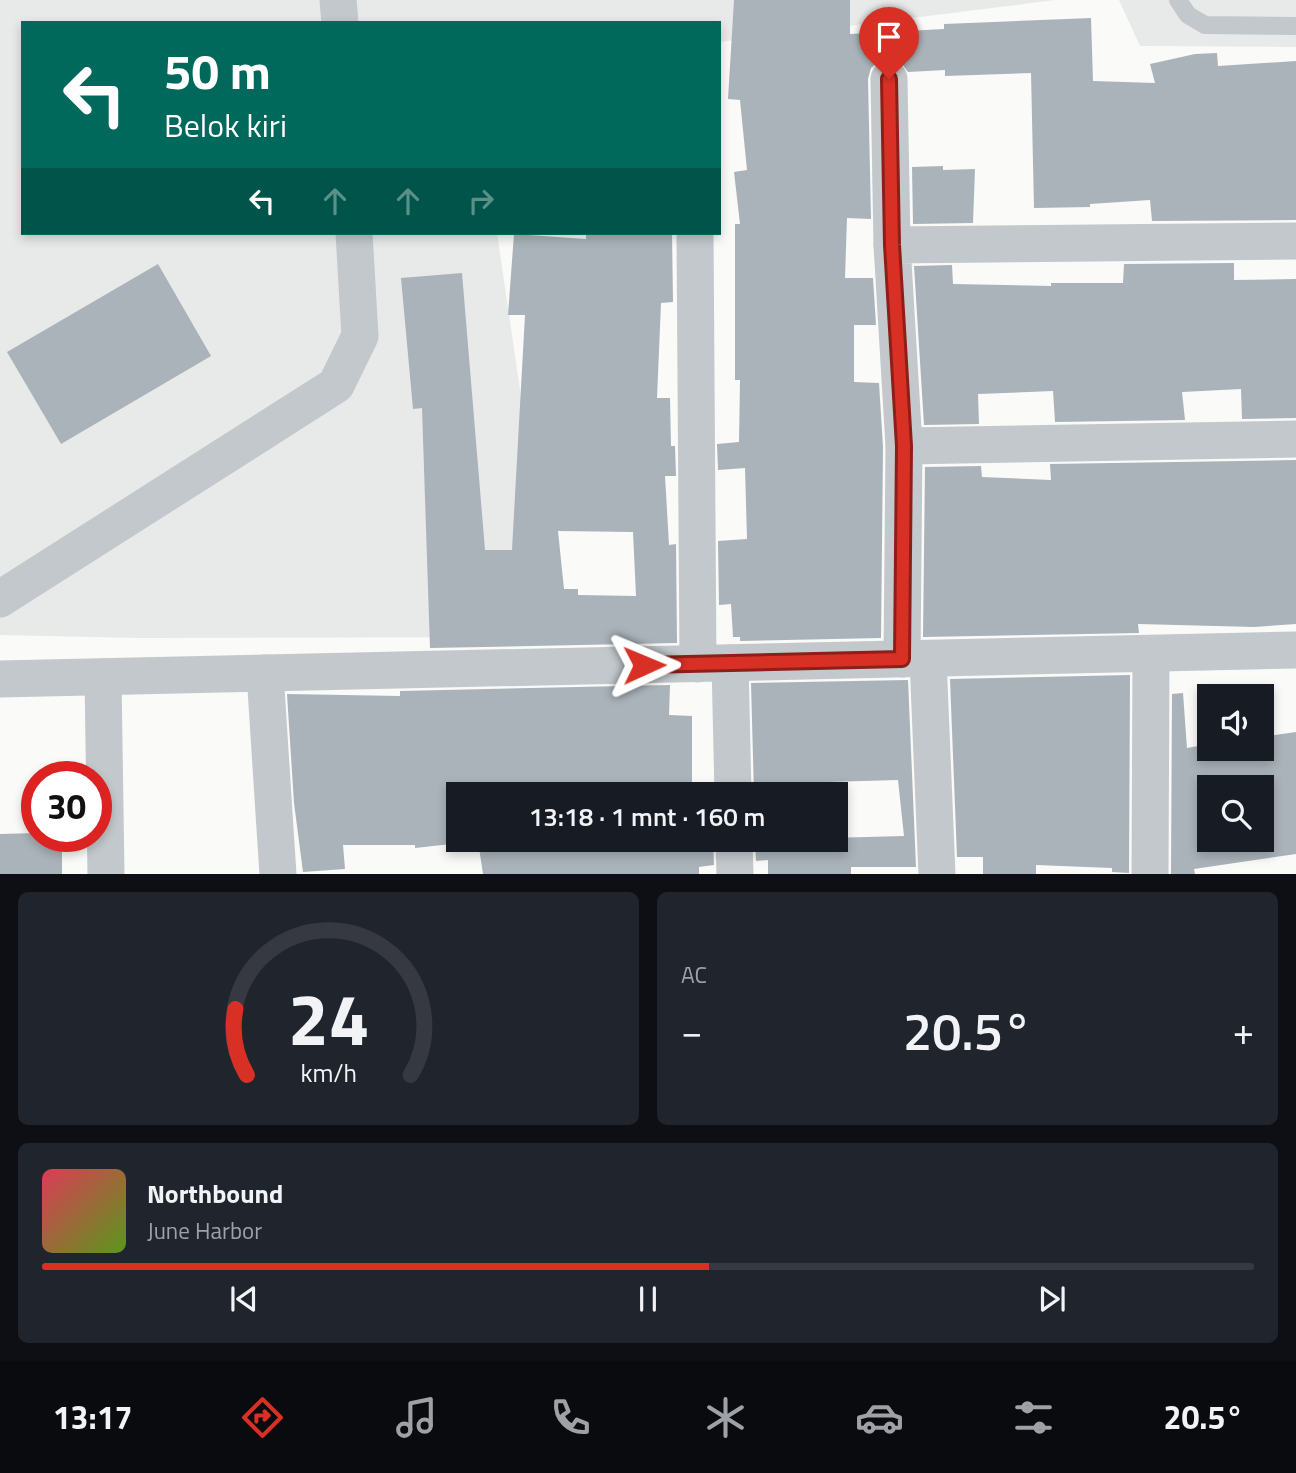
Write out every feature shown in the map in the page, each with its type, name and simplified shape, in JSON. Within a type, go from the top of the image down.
[{"type":"street","points":[[338,0],[340,21]]},
{"type":"street","points":[[889,79],[892,245],[915,659],[937,874]]},
{"type":"street","points":[[0,598],[336,384],[360,336],[354,235]]},
{"type":"street","points":[[695,235],[714,664],[731,782]]},
{"type":"street","points":[[892,245],[1296,241]]},
{"type":"street","points":[[904,446],[1296,439]]},
{"type":"street","points":[[0,679],[1296,650]]},
{"type":"street","points":[[1150,874],[1151,654]]},
{"type":"street","points":[[265,673],[278,874]]},
{"type":"street","points":[[103,677],[106,874]]},
{"type":"street","points":[[734,852],[735,874]]},
{"type":"lane","points":[[1178,0],[1188,15],[1205,25],[1296,26]]},
{"type":"shaded area","points":[[0,0],[1055,0],[721,42],[721,21],[21,21],[21,235],[497,235],[523,410],[531,637],[139,638],[0,635]]},
{"type":"shaded area","points":[[1119,0],[1296,0],[1296,47],[1140,46]]},
{"type":"building","points":[[734,0],[850,0],[850,34],[944,29],[944,24],[1091,18],[1093,81],[1155,83],[1150,64],[1195,54],[1217,53],[1218,66],[1296,61],[1296,220],[1152,221],[1150,200],[1090,204],[1090,207],[1034,208],[1031,73],[945,76],[945,70],[908,72],[900,61],[889,58],[879,61],[871,68],[868,79],[871,219],[847,218],[845,278],[873,278],[876,325],[854,325],[854,382],[879,383],[883,447],[881,638],[740,641],[740,637],[733,637],[731,604],[719,605],[718,541],[747,539],[745,468],[718,470],[717,444],[739,442],[740,380],[735,380],[735,224],[740,224],[734,172],[747,170],[740,100],[728,99]]},
{"type":"building","points":[[943,166],[943,170],[975,169],[973,223],[913,224],[912,167]]},
{"type":"building","points":[[514,235],[586,239],[586,235],[672,235],[673,302],[661,303],[657,398],[670,398],[671,446],[675,446],[676,476],[665,476],[669,545],[676,544],[677,643],[430,648],[422,408],[413,409],[401,278],[462,273],[485,550],[512,550],[525,315],[508,315]],"holes":[[[558,531],[633,532],[636,596],[578,595],[578,589],[564,589]]]},
{"type":"building","points":[[1234,263],[1234,280],[1296,279],[1296,418],[1242,419],[1241,389],[1182,392],[1185,420],[1055,422],[1053,391],[978,394],[979,424],[924,425],[914,266],[952,265],[953,284],[1051,286],[1051,283],[1123,283],[1124,264]]},
{"type":"building","points":[[158,264],[211,356],[61,444],[7,352]]},
{"type":"building","points":[[1296,460],[1296,624],[1254,627],[1138,624],[1139,633],[923,637],[925,467],[981,466],[982,477],[1051,480],[1050,464]]},
{"type":"building","points":[[1130,675],[1129,873],[1112,872],[1112,868],[1036,865],[1036,874],[983,874],[983,857],[957,857],[950,679]]},
{"type":"building","points":[[908,680],[916,867],[851,867],[851,874],[768,874],[768,860],[756,861],[756,852],[848,852],[848,838],[904,836],[898,780],[754,782],[751,683]]},
{"type":"building","points":[[670,685],[669,715],[692,716],[692,782],[446,782],[446,845],[415,848],[415,845],[343,845],[345,869],[303,872],[294,803],[287,694],[400,696],[400,691]]},
{"type":"building","points":[[1183,693],[1187,748],[1197,746],[1197,761],[1274,761],[1274,735],[1296,732],[1296,854],[1194,869],[1195,874],[1171,874],[1172,694]]},
{"type":"building","points":[[21,833],[21,852],[62,852],[62,874],[0,874],[0,834]]},
{"type":"building","points":[[480,852],[713,852],[714,865],[699,867],[699,874],[483,874]]},
{"type":"route","points":[[644,665],[902,659],[904,446],[892,245],[889,79]]}]
